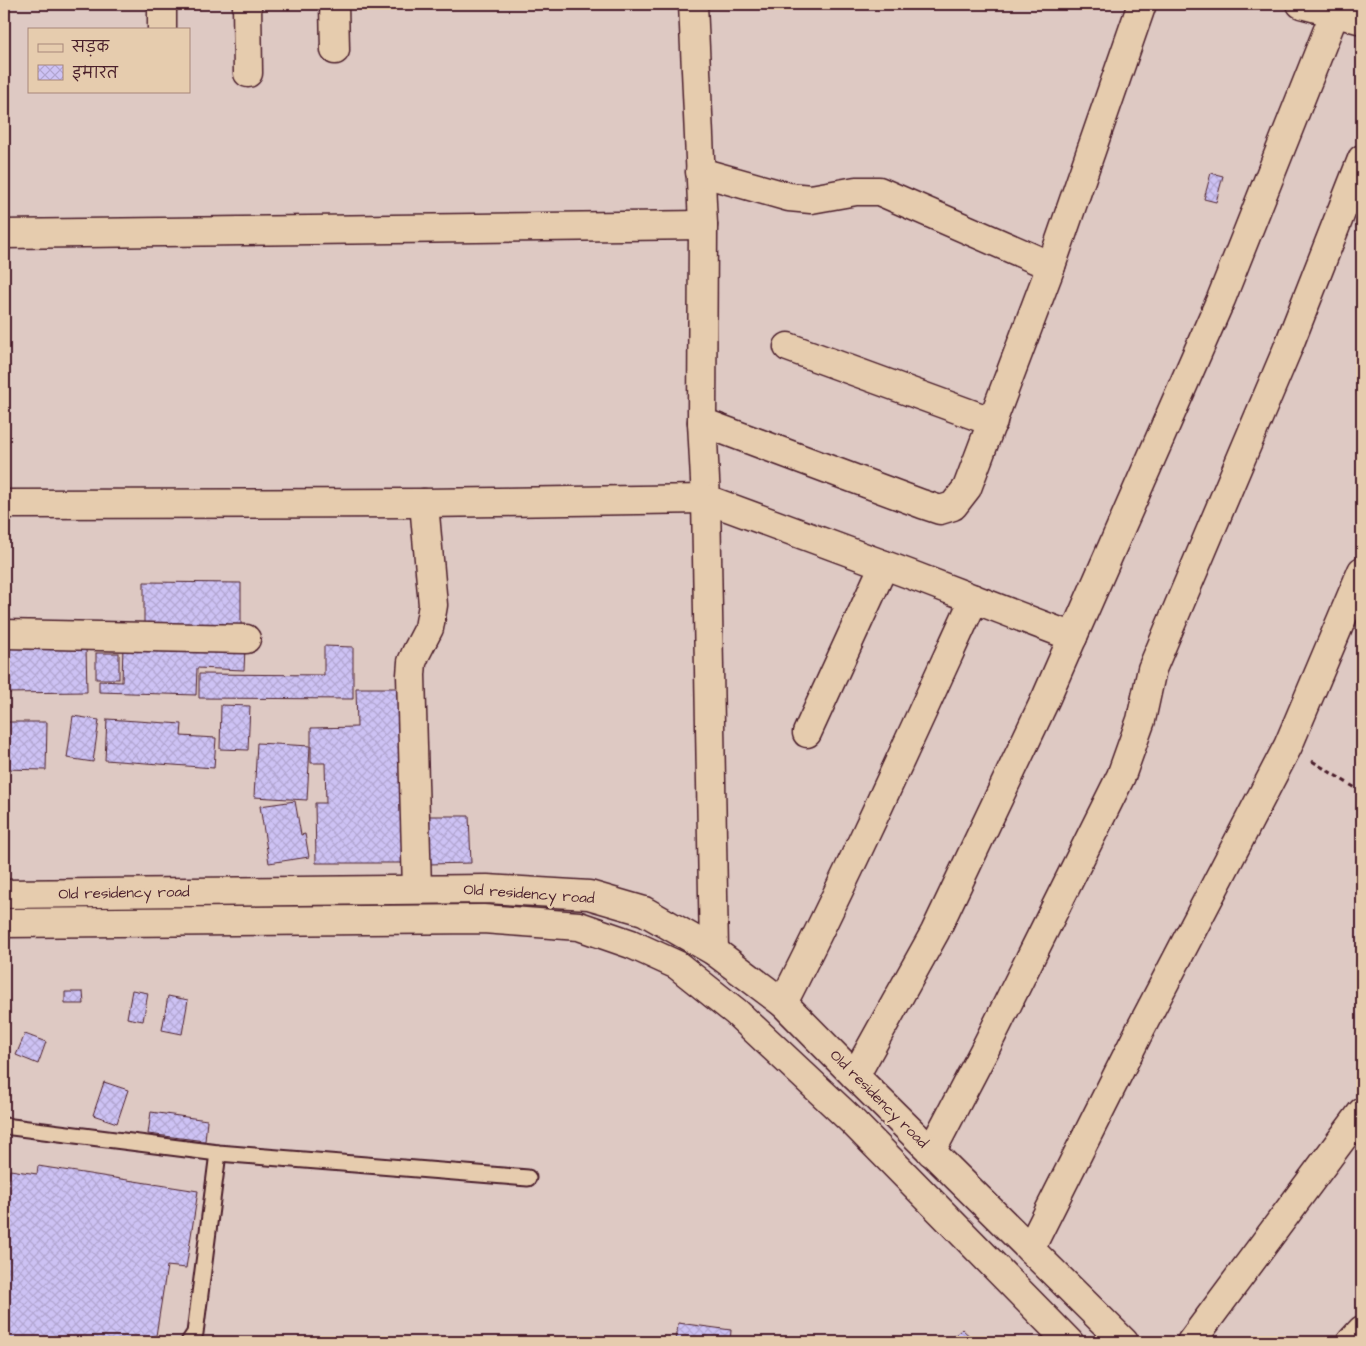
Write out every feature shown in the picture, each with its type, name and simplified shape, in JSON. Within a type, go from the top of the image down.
[{"type":"main road","points":[[162,4],[162,28]]},
{"type":"main road","points":[[247,4],[248,73]]},
{"type":"main road","points":[[334,4],[335,50]]},
{"type":"main road","points":[[692,4],[703,225],[702,422],[706,499],[714,951]]},
{"type":"main road","points":[[702,422],[940,510],[953,506],[967,488],[993,422],[1051,266],[1142,4]]},
{"type":"main road","points":[[1301,4],[1362,20]]},
{"type":"main road","points":[[855,1076],[935,932],[1046,698],[1221,300],[1335,12]]},
{"type":"main road","points":[[931,1152],[1121,776],[1141,720],[1152,668],[1288,350],[1362,159]]},
{"type":"main road","points":[[700,172],[790,197],[804,199],[856,190],[879,191],[1051,266]]},
{"type":"main road","points":[[4,234],[703,225]]},
{"type":"main road","points":[[788,347],[993,422]]},
{"type":"main road","points":[[4,504],[424,503],[706,499],[1073,637]]},
{"type":"main road","points":[[417,889],[411,675],[412,662],[429,628],[432,606],[424,503]]},
{"type":"main road","points":[[807,733],[884,565]]},
{"type":"main road","points":[[1030,1249],[1141,1028],[1288,746],[1362,571]]},
{"type":"main road","points":[[783,1003],[890,782],[974,599]]},
{"type":"main road","points":[[4,634],[246,639]]},
{"type":"main road","name":"Old residency road","points":[[4,894],[487,889],[589,895],[644,911],[714,951],[783,1003],[1124,1342]]},
{"type":"main road","name":"Old residency road","points":[[4,923],[483,919],[579,926],[631,944],[677,964],[736,1012],[851,1120],[1069,1342]]},
{"type":"main road","points":[[1191,1342],[1362,1112]]},
{"type":"main road","points":[[1351,1342],[1362,1330]]},
{"type":"lane","points":[[4,1126],[218,1153],[528,1178]]},
{"type":"lane","points":[[189,1342],[195,1333],[218,1153]]},
{"type":"path","points":[[1288,746],[1362,792]]},
{"type":"building","points":[[1211,173],[1223,176],[1216,202],[1204,199]]},
{"type":"building","points":[[144,582],[241,583],[241,627],[144,627]]},
{"type":"building","points":[[123,644],[245,648],[244,670],[197,668],[196,695],[99,692],[99,681],[122,682]]},
{"type":"building","points":[[324,646],[353,647],[353,699],[199,698],[199,674],[324,675]]},
{"type":"building","points":[[4,647],[86,647],[87,692],[4,693]]},
{"type":"building","points":[[96,653],[119,653],[119,679],[96,679]]},
{"type":"building","points":[[356,688],[405,688],[407,863],[316,863],[315,803],[326,803],[325,763],[311,763],[311,728],[357,727]]},
{"type":"building","points":[[221,705],[250,706],[248,750],[220,749]]},
{"type":"building","points":[[73,716],[99,720],[93,762],[67,758]]},
{"type":"building","points":[[107,719],[182,724],[181,736],[216,738],[214,768],[105,760]]},
{"type":"building","points":[[4,722],[47,722],[46,770],[4,769]]},
{"type":"building","points":[[257,743],[310,746],[307,800],[254,797]]},
{"type":"building","points":[[295,801],[301,835],[305,834],[309,857],[269,863],[260,806]]},
{"type":"building","points":[[428,816],[469,816],[471,863],[429,864]]},
{"type":"building","points":[[132,990],[148,993],[143,1021],[127,1018]]},
{"type":"building","points":[[65,992],[83,992],[84,1004],[65,1004]]},
{"type":"building","points":[[168,996],[188,1000],[182,1034],[162,1030]]},
{"type":"building","points":[[25,1034],[46,1042],[38,1064],[16,1055]]},
{"type":"building","points":[[104,1082],[128,1090],[117,1123],[93,1115]]},
{"type":"building","points":[[151,1112],[207,1120],[205,1141],[148,1134]]},
{"type":"building","points":[[38,1166],[198,1191],[186,1268],[167,1266],[155,1342],[4,1342],[4,1234],[6,1217],[4,1217],[4,1210],[10,1170],[37,1174]]},
{"type":"building","points":[[678,1323],[731,1330],[730,1342],[676,1342]]},
{"type":"building","points":[[962,1329],[976,1342],[948,1342]]}]
